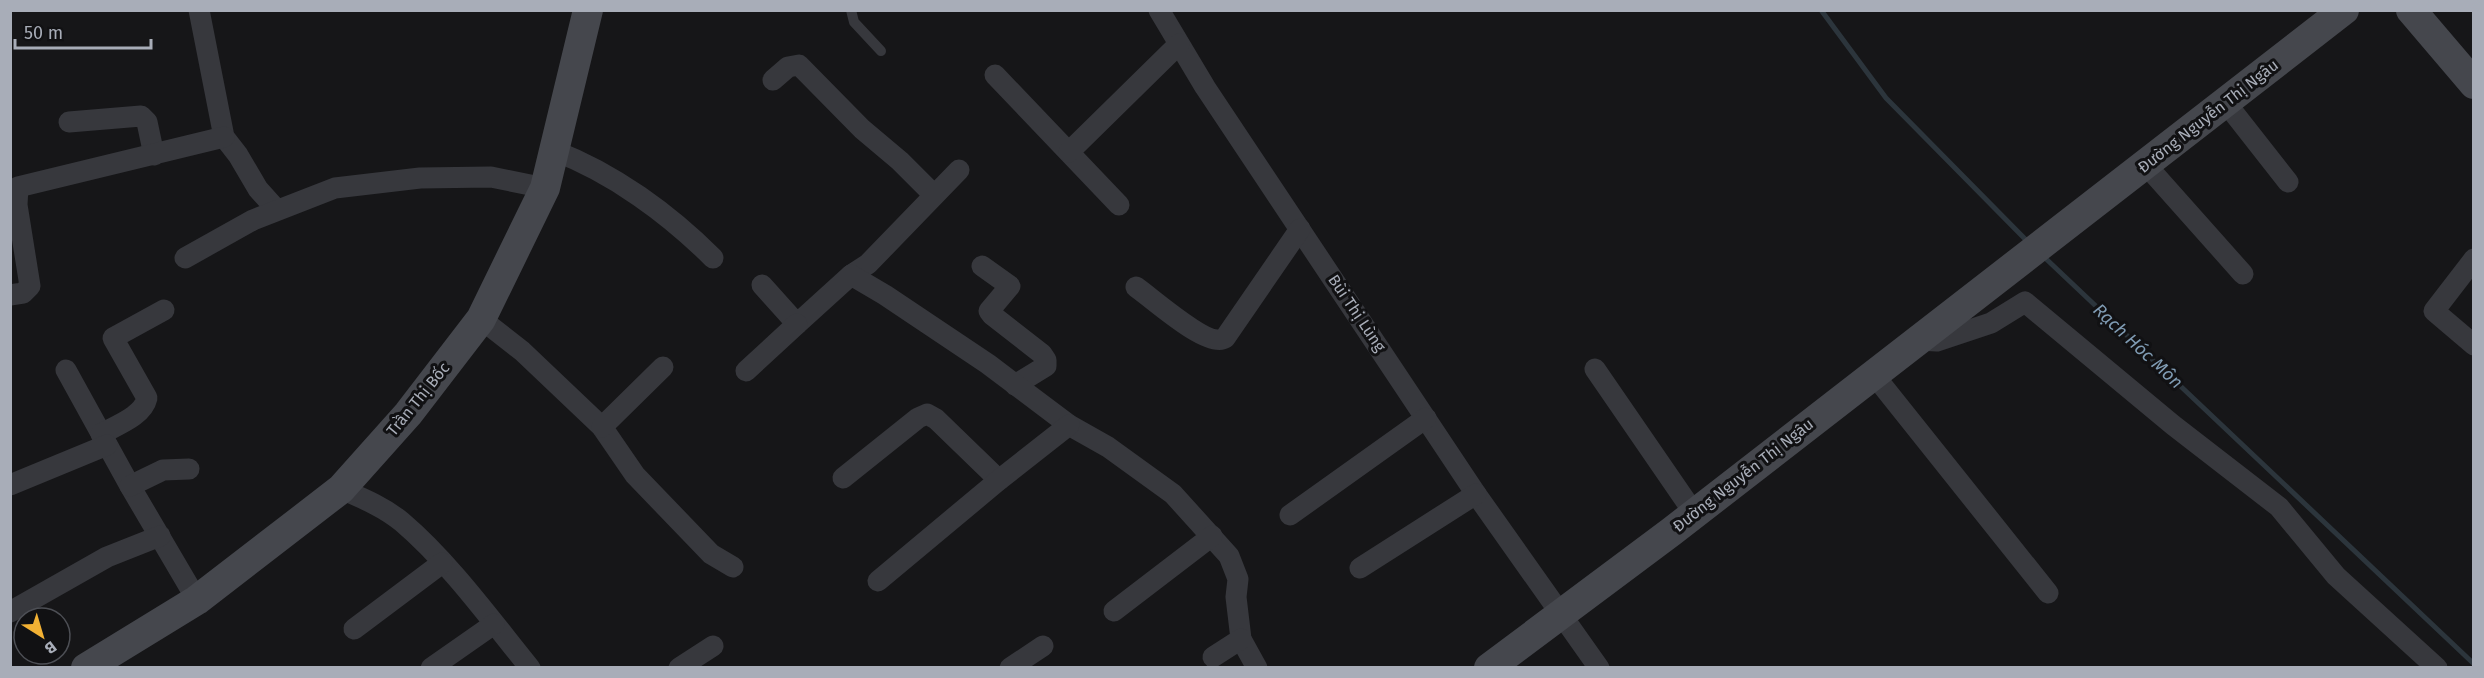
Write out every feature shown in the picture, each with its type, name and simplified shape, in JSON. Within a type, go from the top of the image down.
[{"type":"main road","name":"Trần Thị Bốc","points":[[102,663],[197,600],[341,489],[408,414],[481,319],[545,188],[588,10]]},
{"type":"main road","name":"Đường Nguyễn Thị Ngâu","points":[[1489,668],[1874,375],[2344,10]]},
{"type":"main road","points":[[2411,10],[2474,84]]},
{"type":"street","points":[[199,10],[224,137],[238,155],[258,189],[276,209]]},
{"type":"street","name":"Bùi Thị Lùng","points":[[1159,10],[1205,87],[1476,494],[1599,668]]},
{"type":"street","points":[[1069,152],[1179,44]]},
{"type":"street","points":[[773,80],[788,67],[799,65],[862,129],[900,161],[934,195]]},
{"type":"street","points":[[995,75],[1119,205]]},
{"type":"street","points":[[2226,103],[2288,182]]},
{"type":"street","points":[[69,122],[141,116],[147,122],[153,155]]},
{"type":"street","points":[[10,295],[23,293],[30,285],[14,196],[18,187],[224,137]]},
{"type":"street","points":[[555,151],[585,162],[644,200],[713,258]]},
{"type":"street","points":[[2146,165],[2243,274]]},
{"type":"street","points":[[746,371],[851,275],[868,264],[958,170]]},
{"type":"street","points":[[185,258],[276,209],[335,188],[420,178],[491,177],[545,188]]},
{"type":"street","points":[[1136,287],[1191,328],[1213,340],[1221,341],[1300,229]]},
{"type":"street","points":[[2474,259],[2434,311],[2474,345]]},
{"type":"street","points":[[982,266],[1010,286],[989,311],[1042,354],[1046,360],[1046,366],[1015,385]]},
{"type":"street","points":[[851,275],[895,301],[988,364],[1069,425],[1108,447],[1173,494],[1229,556],[1238,579],[1236,597],[1241,639],[1257,668]]},
{"type":"street","points":[[762,285],[797,324]]},
{"type":"street","points":[[1917,340],[1937,341],[1991,323],[2025,302],[2173,425],[2279,507],[2336,576],[2437,668]]},
{"type":"street","points":[[10,485],[104,440],[140,412],[146,405],[147,398],[113,338],[164,310]]},
{"type":"street","points":[[481,319],[522,351],[602,427],[635,475],[711,554],[734,567]]},
{"type":"street","points":[[602,427],[663,367]]},
{"type":"street","points":[[1595,369],[1694,513]]},
{"type":"street","points":[[66,370],[197,600]]},
{"type":"street","points":[[1874,375],[2048,593]]},
{"type":"street","points":[[843,478],[918,418],[927,414],[936,419],[999,480]]},
{"type":"street","points":[[1290,515],[1426,418]]},
{"type":"street","points":[[878,581],[1069,425]]},
{"type":"street","points":[[130,486],[163,470],[189,469]]},
{"type":"street","points":[[341,489],[375,504],[401,522],[442,564],[530,668]]},
{"type":"street","points":[[1360,568],[1476,494]]},
{"type":"street","points":[[10,612],[107,557],[160,536]]},
{"type":"street","points":[[1114,611],[1212,536]]},
{"type":"street","points":[[354,629],[442,564]]},
{"type":"street","points":[[431,668],[494,624]]},
{"type":"street","points":[[1213,657],[1241,639]]},
{"type":"street","points":[[679,668],[712,646]]},
{"type":"street","points":[[1010,668],[1043,646]]},
{"type":"lane","points":[[851,10],[854,22],[881,51]]},
{"type":"waterway","name":"Rạch Hóc Môn","points":[[1821,10],[1886,98],[2030,244]]},
{"type":"waterway","name":"Rạch Hóc Môn","points":[[2043,256],[2474,664]]}]
